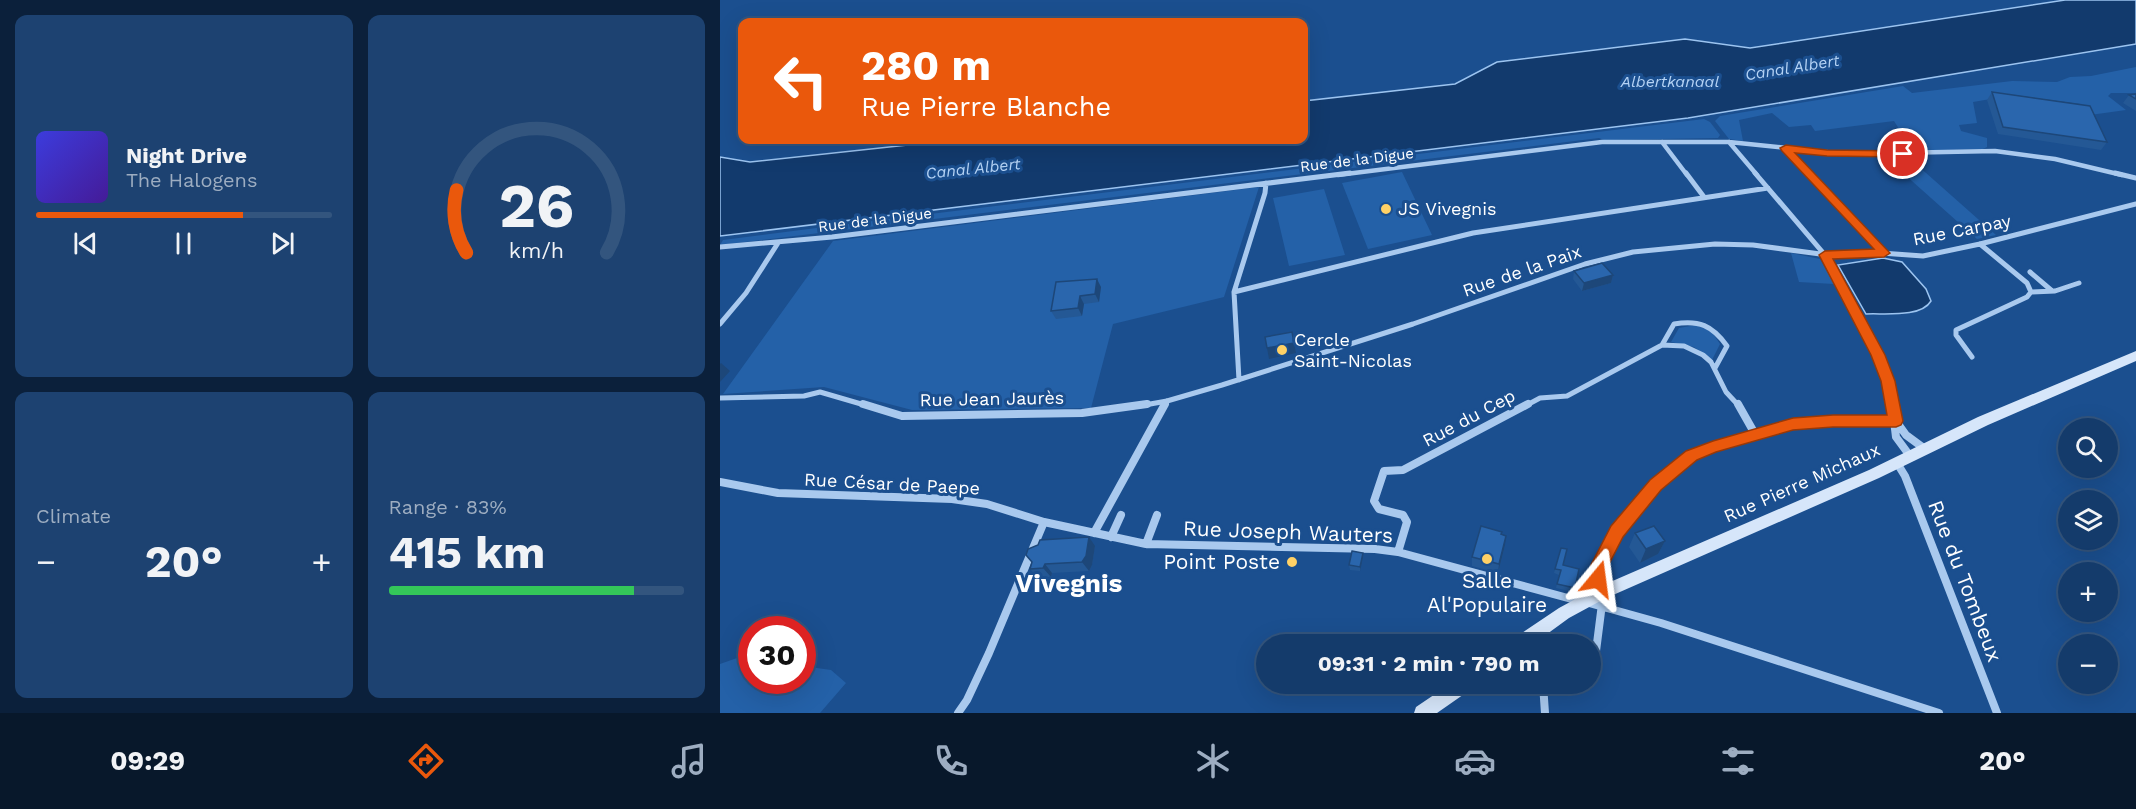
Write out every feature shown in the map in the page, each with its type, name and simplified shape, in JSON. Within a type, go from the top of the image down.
[{"type":"main road","name":"Rue Pierre Michaux","points":[[1544,634],[1583,602],[1600,599],[1983,421],[2136,356]]},
{"type":"main road","points":[[1422,713],[1450,694]]},
{"type":"street","name":"Rue de la Digue","points":[[720,247],[778,243],[1602,142],[1729,142],[1845,154],[1995,151],[2055,159],[2136,178]]},
{"type":"street","points":[[1662,142],[1704,197]]},
{"type":"street","name":"Rue du Tombeux","points":[[1729,142],[1825,255],[1878,355],[1888,381],[1896,421],[1896,437],[1904,459],[1909,486],[1997,713]]},
{"type":"street","points":[[1786,148],[1884,253]]},
{"type":"street","points":[[1239,380],[1234,292],[1265,193],[1266,183]]},
{"type":"street","points":[[1234,292],[1473,233],[1768,188]]},
{"type":"street","name":"Rue Carpay","points":[[1825,255],[1884,253],[1923,256],[1980,244],[2136,204]]},
{"type":"street","points":[[720,324],[746,293],[778,243]]},
{"type":"street","name":"Rue de la Paix","points":[[1167,401],[1424,321],[1585,264],[1633,252],[1716,244],[1753,245],[1825,255]]},
{"type":"street","points":[[1980,244],[2027,283],[2031,292]]},
{"type":"street","points":[[2030,272],[2051,290]]},
{"type":"street","points":[[2031,292],[2038,294],[2051,290],[2066,290],[2079,283]]},
{"type":"street","points":[[1972,357],[1956,335],[1956,330],[2027,297],[2031,292]]},
{"type":"street","name":"Rue du Cep","points":[[1398,552],[1407,522],[1403,515],[1379,509],[1374,501],[1384,471],[1403,470],[1540,398],[1567,396],[1662,345],[1674,324],[1695,320],[1716,329],[1727,346],[1715,368]]},
{"type":"street","points":[[1662,345],[1684,346],[1703,355],[1715,368],[1726,392],[1735,400],[1755,434]]},
{"type":"street","name":"Rue Jean Jaurès","points":[[720,398],[804,396],[820,392],[902,416],[1082,413],[1167,401]]},
{"type":"street","points":[[1094,533],[1167,401]]},
{"type":"street","points":[[1597,634],[1600,565],[1611,540],[1655,485],[1682,462],[1701,451],[1803,422],[1896,421],[1906,435],[1925,449]]},
{"type":"street","name":"Rue César de Paepe","points":[[720,482],[778,493],[952,499],[987,504],[1044,522],[1094,533]]},
{"type":"street","points":[[1111,537],[1121,515]]},
{"type":"street","points":[[1146,544],[1157,515]]},
{"type":"street","points":[[958,713],[967,700],[989,653],[1044,522]]},
{"type":"street","name":"Rue Joseph Wauters","points":[[1094,533],[1146,544],[1375,549],[1398,552],[1565,599],[1583,602]]},
{"type":"street","points":[[1600,599],[1939,713]]},
{"type":"street","points":[[1544,694],[1545,713]]},
{"type":"shaded area","points":[[2136,67],[2136,93],[2111,93],[2108,96],[2126,110],[2090,115],[2080,104],[2014,95],[1973,102],[1977,123],[1959,125],[1961,131],[1987,138],[1987,147],[1983,149],[1913,151],[1894,121],[1815,131],[1811,125],[1789,127],[1772,113],[1739,120],[1743,141],[1729,139],[1715,121],[1720,116],[1903,86],[1912,93],[2012,81],[2057,82],[2070,77],[2091,76]]},
{"type":"shaded area","points":[[1704,119],[1710,122],[1720,135],[1718,138],[1604,140],[1599,138],[720,245],[723,240],[832,226]]},
{"type":"shaded area","points":[[1885,157],[1908,157],[1996,235],[1977,239]]},
{"type":"shaded area","name":"JS Vivegnis","points":[[1402,172],[1432,235],[1368,249],[1342,183]]},
{"type":"shaded area","points":[[1259,187],[1224,297],[1113,324],[1091,408],[912,410],[824,387],[723,394],[833,241]]},
{"type":"shaded area","points":[[1324,189],[1345,255],[1289,266],[1273,198]]},
{"type":"shaded area","points":[[1791,253],[1820,259],[1834,284],[1799,282]]},
{"type":"shaded area","points":[[1696,325],[1712,332],[1720,344],[1712,360],[1694,347],[1671,342],[1679,328]]},
{"type":"shaded area","points":[[738,658],[738,694],[816,694],[816,668],[831,670],[846,683],[820,713],[720,713],[720,664]]},
{"type":"water","name":"Albertkanaal","points":[[2065,0],[2136,0],[2136,44],[1688,118],[720,236],[720,157],[750,162],[917,144],[1308,144],[1308,101],[1455,84],[1497,62],[1685,39],[1750,48]]},
{"type":"water","points":[[1883,258],[1902,262],[1926,289],[1931,301],[1926,306],[1911,312],[1866,314],[1838,265]]},
{"type":"building","points":[[1992,92],[2090,106],[2107,142],[2003,127]]},
{"type":"building","points":[[1602,263],[1613,275],[1584,283],[1574,271]]},
{"type":"building","points":[[1097,279],[1095,294],[1080,296],[1078,308],[1051,311],[1056,282]]},
{"type":"building","points":[[1292,332],[1294,343],[1267,348],[1265,337]]},
{"type":"building","points":[[1745,504],[1745,518],[1736,507]]},
{"type":"building","name":"Salle Al'Populaire","points":[[1481,526],[1502,532],[1501,534],[1506,536],[1499,564],[1472,557]]},
{"type":"building","points":[[1654,526],[1665,541],[1646,549],[1635,533]]},
{"type":"building","points":[[1089,537],[1086,556],[1082,562],[1045,564],[1043,568],[1030,569],[1032,562],[1026,555],[1028,549],[1038,545],[1040,540]]},
{"type":"building","points":[[1561,548],[1567,549],[1563,565],[1579,569],[1575,588],[1557,584],[1561,570],[1555,569]]},
{"type":"building","points":[[1352,551],[1363,553],[1360,567],[1349,565]]},
{"type":"place","name":"JS Vivegnis","points":[[1386,209]]},
{"type":"place","name":"Cercle Saint-Nicolas","points":[[1282,350]]},
{"type":"place","name":"Salle Al'Populaire","points":[[1487,559]]},
{"type":"place","name":"Point Poste","points":[[1292,562]]},
{"type":"district","name":"Vivegnis","points":[[1069,583]]},
{"type":"route","points":[[1598,579],[1600,565],[1611,540],[1643,498],[1682,462],[1701,451],[1803,422],[1896,421],[1888,381],[1878,355],[1825,255],[1884,253],[1786,148],[1827,153],[1903,154]]},
{"type":"water label","name":"Canal Albert","points":[[1792,67]]},
{"type":"water label","name":"Canal Albert","points":[[973,168]]}]
